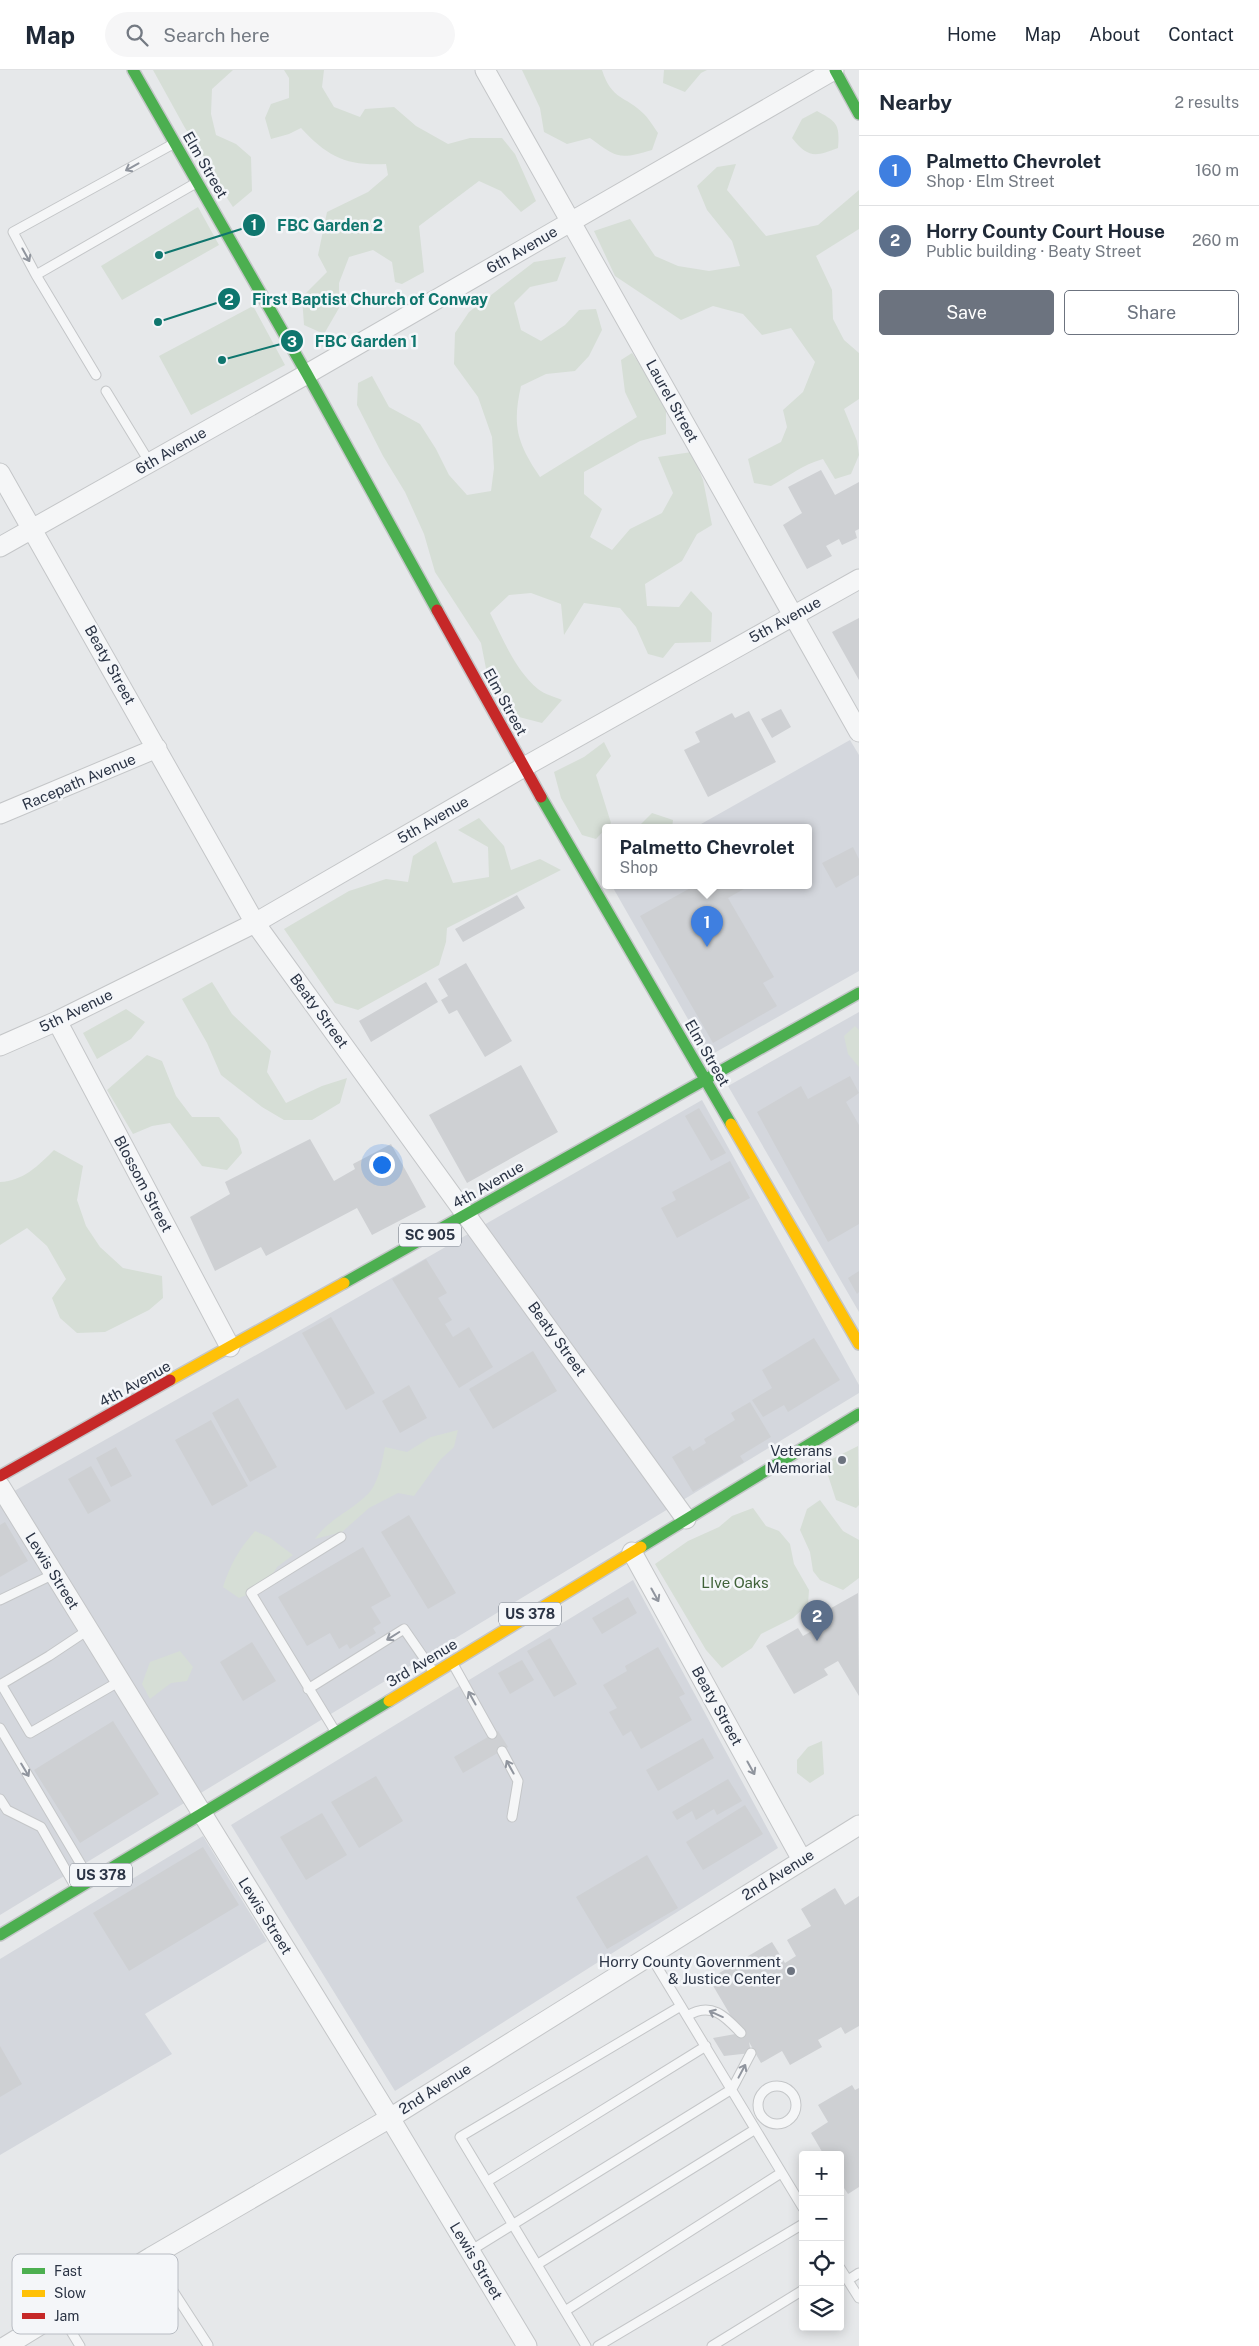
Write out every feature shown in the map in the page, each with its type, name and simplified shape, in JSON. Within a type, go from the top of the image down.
[{"type":"main road","name":"Elm Street","points":[[133,70],[306,374],[524,767],[859,1344]]},
{"type":"main road","points":[[835,70],[859,114]]},
{"type":"main road","name":"4th Avenue","points":[[0,1476],[859,993]]},
{"type":"main road","name":"3rd Avenue","points":[[0,1935],[202,1815],[859,1414]]},
{"type":"street","name":"Laurel Street","points":[[486,70],[859,732]]},
{"type":"street","name":"6th Avenue","points":[[0,547],[33,530],[835,70]]},
{"type":"street","name":"Beaty Street","points":[[0,472],[255,923],[686,1519]]},
{"type":"street","name":"5th Avenue","points":[[0,1046],[57,1021],[255,923],[524,767],[859,579]]},
{"type":"street","name":"Racepath Avenue","points":[[0,814],[157,748]]},
{"type":"street","name":"Blossom Street","points":[[57,1021],[230,1347]]},
{"type":"street","name":"Lewis Street","points":[[0,1486],[390,2118],[527,2346]]},
{"type":"street","name":"Beaty Street","points":[[632,1552],[802,1860]]},
{"type":"street","name":"2nd Avenue","points":[[154,2254],[390,2118],[859,1825]]},
{"type":"street","name":"2nd Avenue","points":[[14,2344],[29,2334]]},
{"type":"lane","points":[[96,375],[36,275],[13,232],[175,143]]},
{"type":"lane","points":[[36,275],[197,182]]},
{"type":"lane","points":[[106,391],[150,463]]},
{"type":"lane","points":[[336,1733],[251,1593],[341,1537]]},
{"type":"lane","points":[[0,1600],[54,1574]]},
{"type":"lane","points":[[308,1688],[404,1629],[434,1673]]},
{"type":"lane","points":[[88,1630],[1,1685],[30,1733],[120,1681]]},
{"type":"lane","points":[[452,1663],[492,1734]]},
{"type":"lane","points":[[0,1728],[91,1881]]},
{"type":"lane","points":[[502,1751],[518,1781],[512,1817]]},
{"type":"lane","points":[[0,1799],[7,1810],[41,1827],[77,1889]]},
{"type":"lane","points":[[650,1955],[732,2089],[751,2126],[799,2202]]},
{"type":"lane","points":[[586,2346],[514,2223],[460,2137],[681,2006]]},
{"type":"lane","points":[[687,2016],[704,2009],[716,2012],[728,2019],[741,2033]]},
{"type":"lane","points":[[488,2181],[706,2046]]},
{"type":"lane","points":[[470,2251],[732,2089],[751,2053]]},
{"type":"lane","points":[[780,2086],[791,2092],[796,2103],[788,2120],[777,2124],[771,2123],[761,2114],[758,2103],[762,2092],[768,2088],[780,2086]]},
{"type":"lane","points":[[538,2264],[751,2126],[761,2114]]},
{"type":"lane","points":[[565,2311],[781,2173]]},
{"type":"lane","points":[[598,2346],[799,2226]]},
{"type":"lane","points":[[848,2280],[859,2273]]},
{"type":"lane","points":[[844,2274],[859,2298]]},
{"type":"lane","points":[[712,2346],[799,2292]]},
{"type":"lane","points":[[178,2298],[208,2345]]},
{"type":"lane","points":[[73,2334],[80,2346]]},
{"type":"shaded area","points":[[850,740],[859,755],[859,971],[709,1056],[614,889],[812,889],[812,824],[701,824]]},
{"type":"shaded area","points":[[859,1012],[859,1312],[728,1086]]},
{"type":"shaded area","points":[[702,1100],[859,1385],[859,1393],[0,1915],[0,1499],[313,1323]]},
{"type":"shaded area","points":[[633,1580],[778,1848],[395,2091],[231,1825]]},
{"type":"shaded area","points":[[203,1836],[267,1941],[145,2014],[172,2054],[0,2155],[0,1959]]},
{"type":"green space","points":[[153,70],[233,70],[212,89],[211,114],[216,135],[236,144],[251,157],[252,191],[233,207],[202,153],[185,128]]},
{"type":"green space","points":[[284,70],[324,70],[322,87],[334,107],[360,117],[365,109],[394,107],[416,126],[448,144],[470,138],[502,138],[515,154],[536,201],[521,212],[501,191],[479,181],[419,226],[424,272],[402,284],[395,282],[392,262],[373,250],[349,257],[339,283],[339,308],[324,334],[304,325],[302,297],[327,272],[318,255],[327,212],[368,192],[388,175],[386,164],[360,163],[339,158],[320,146],[301,128],[289,134],[271,139],[265,118],[271,104],[289,98],[289,78]]},
{"type":"green space","points":[[522,70],[602,70],[615,93],[644,114],[658,133],[652,150],[632,155],[619,155],[606,150],[590,138],[567,144],[544,132],[540,108]]},
{"type":"green space","points":[[664,70],[707,70],[701,73],[685,92],[663,83]]},
{"type":"green space","points":[[817,111],[836,125],[838,129],[838,148],[812,154],[798,145],[792,138],[802,119]]},
{"type":"green space","points":[[736,164],[727,190],[766,236],[818,225],[859,190],[859,229],[816,256],[832,290],[833,319],[844,340],[859,353],[859,399],[844,409],[857,441],[859,455],[851,474],[835,479],[823,459],[815,461],[771,486],[754,483],[748,459],[781,442],[787,427],[783,410],[803,392],[815,362],[791,328],[762,335],[743,314],[713,306],[681,320],[615,276],[594,231],[630,219],[655,256],[678,266],[709,271],[740,266],[732,241],[707,210],[697,186],[717,167]]},
{"type":"green space","points":[[198,207],[219,245],[122,300],[101,266]]},
{"type":"green space","points":[[566,257],[557,281],[530,287],[514,303],[521,330],[541,341],[565,325],[579,310],[596,309],[602,330],[589,356],[575,371],[546,374],[521,386],[517,423],[522,444],[540,477],[637,417],[625,392],[621,360],[632,353],[650,379],[666,411],[666,434],[640,441],[584,472],[584,494],[602,509],[590,537],[612,550],[630,529],[662,513],[673,493],[658,457],[692,452],[703,480],[712,525],[697,534],[682,561],[645,584],[647,606],[679,607],[691,591],[712,613],[711,642],[675,643],[663,658],[648,654],[636,627],[620,608],[584,603],[564,635],[561,604],[531,593],[509,595],[490,613],[505,643],[523,673],[540,691],[562,700],[542,723],[519,717],[489,684],[481,643],[435,572],[424,534],[405,492],[383,456],[357,405],[358,383],[372,376],[389,407],[420,424],[436,449],[449,475],[467,495],[491,491],[494,468],[492,437],[478,397],[454,364],[455,333],[469,312],[534,262]]},
{"type":"green space","points":[[253,306],[285,365],[191,415],[159,356]]},
{"type":"green space","points":[[604,742],[611,756],[596,775],[611,823],[602,824],[602,833],[596,839],[582,835],[561,798],[554,772],[584,757]]},
{"type":"green space","points":[[652,813],[673,820],[672,824],[641,824]]},
{"type":"green space","points":[[479,818],[504,846],[511,870],[540,859],[561,870],[447,928],[446,942],[439,965],[358,1010],[335,1003],[284,929],[349,891],[386,879],[408,882],[413,856],[436,841],[453,883],[489,877],[488,847],[458,830]]},
{"type":"green space","points":[[212,982],[232,1014],[271,1051],[267,1072],[286,1103],[322,1086],[347,1078],[340,1103],[312,1120],[284,1120],[262,1107],[221,1075],[207,1043],[182,999]]},
{"type":"green space","points":[[126,1009],[145,1022],[131,1039],[97,1059],[83,1033]]},
{"type":"green space","points":[[855,1026],[859,1030],[859,1067],[848,1054],[844,1036]]},
{"type":"green space","points":[[147,1055],[162,1061],[176,1096],[192,1117],[219,1117],[238,1139],[242,1153],[227,1170],[202,1166],[170,1123],[152,1126],[133,1134],[107,1090]]},
{"type":"green space","points":[[54,1150],[83,1166],[77,1200],[86,1226],[100,1247],[123,1268],[162,1276],[163,1298],[149,1310],[105,1332],[77,1333],[60,1318],[52,1298],[66,1279],[47,1246],[27,1228],[0,1245],[0,1182],[16,1179],[30,1172]]},
{"type":"green space","points":[[458,1430],[454,1447],[440,1460],[414,1496],[398,1493],[369,1508],[342,1532],[315,1539],[327,1526],[361,1500],[372,1489],[380,1472],[385,1447],[407,1452],[431,1437]]},
{"type":"green space","points":[[858,1446],[859,1505],[856,1508],[836,1500],[824,1463]]},
{"type":"green space","points":[[820,1500],[843,1531],[859,1540],[859,1578],[843,1590],[820,1580],[813,1571],[810,1552],[800,1530],[807,1509]]},
{"type":"green space","name":"LIve Oaks","points":[[753,1508],[766,1526],[779,1531],[790,1544],[794,1564],[809,1590],[808,1604],[793,1618],[761,1634],[752,1648],[722,1668],[706,1650],[655,1564],[688,1541],[719,1527],[732,1516]]},
{"type":"green space","points":[[255,1531],[269,1537],[293,1555],[277,1567],[264,1588],[239,1598],[223,1587],[244,1544]]},
{"type":"green space","points":[[180,1651],[193,1667],[187,1681],[171,1683],[150,1699],[142,1684],[150,1662]]},
{"type":"green space","points":[[822,1741],[824,1774],[810,1783],[797,1773],[797,1760],[808,1747]]},
{"type":"building","points":[[821,470],[835,495],[859,482],[859,529],[855,531],[857,538],[842,545],[839,539],[826,546],[832,556],[807,569],[783,525],[802,513],[788,487]]},
{"type":"building","points":[[859,618],[859,680],[832,632]]},
{"type":"building","points":[[781,709],[791,727],[772,738],[761,719]]},
{"type":"building","points":[[749,711],[776,762],[708,797],[684,750],[700,742],[695,732],[732,713],[735,718]]},
{"type":"building","points":[[853,847],[859,859],[859,875],[836,888],[822,863]]},
{"type":"building","points":[[689,889],[744,889],[728,898],[774,977],[763,983],[777,1006],[713,1043],[640,916]]},
{"type":"building","points":[[517,895],[525,908],[463,942],[455,929]]},
{"type":"building","points":[[466,963],[512,1041],[485,1057],[457,1010],[449,1014],[441,1000],[448,996],[438,979]]},
{"type":"building","points":[[426,982],[438,1002],[371,1042],[359,1021]]},
{"type":"building","points":[[521,1065],[558,1132],[467,1183],[429,1115]]},
{"type":"building","points":[[850,1076],[859,1093],[846,1102],[859,1125],[859,1224],[828,1242],[757,1112],[801,1086],[808,1099]]},
{"type":"building","points":[[699,1108],[726,1153],[711,1161],[685,1116]]},
{"type":"building","points":[[310,1139],[334,1181],[355,1169],[353,1164],[391,1144],[426,1207],[372,1235],[357,1208],[266,1256],[261,1247],[215,1271],[190,1217],[230,1194],[225,1182]]},
{"type":"building","points":[[730,1161],[750,1198],[677,1238],[661,1208],[676,1200],[672,1192]]},
{"type":"building","points":[[426,1259],[447,1293],[438,1298],[452,1320],[445,1324],[453,1337],[469,1327],[493,1367],[459,1388],[392,1279]]},
{"type":"building","points":[[859,1271],[859,1292],[857,1294],[848,1278]]},
{"type":"building","points":[[331,1317],[375,1393],[346,1410],[302,1333]]},
{"type":"building","points":[[814,1338],[840,1380],[788,1412],[784,1405],[763,1417],[752,1400],[772,1388],[762,1370]]},
{"type":"building","points":[[533,1351],[557,1391],[493,1429],[469,1389]]},
{"type":"building","points":[[409,1385],[427,1418],[400,1433],[382,1401]]},
{"type":"building","points":[[238,1398],[277,1467],[250,1482],[212,1413]]},
{"type":"building","points":[[750,1402],[771,1437],[740,1456],[744,1462],[693,1492],[672,1457],[690,1446],[693,1451],[706,1443],[704,1439],[735,1420],[731,1413]]},
{"type":"building","points":[[211,1420],[248,1486],[212,1506],[175,1440]]},
{"type":"building","points":[[116,1447],[132,1476],[111,1487],[96,1458]]},
{"type":"building","points":[[91,1466],[111,1501],[88,1514],[68,1479]]},
{"type":"building","points":[[409,1515],[456,1593],[428,1609],[381,1532]]},
{"type":"building","points":[[5,1522],[28,1561],[0,1577],[0,1525]]},
{"type":"building","points":[[363,1547],[391,1596],[371,1607],[381,1623],[373,1628],[376,1633],[350,1649],[347,1644],[339,1649],[330,1633],[307,1646],[278,1597]]},
{"type":"building","points":[[858,1593],[859,1696],[838,1661],[824,1669],[828,1675],[794,1694],[766,1646],[798,1628],[803,1636],[829,1621],[824,1612]]},
{"type":"building","points":[[628,1597],[637,1613],[602,1634],[592,1618]]},
{"type":"building","points":[[550,1638],[577,1684],[554,1697],[527,1651]]},
{"type":"building","points":[[252,1642],[276,1681],[243,1701],[220,1662]]},
{"type":"building","points":[[658,1647],[685,1694],[679,1697],[692,1720],[641,1749],[631,1731],[623,1736],[609,1712],[617,1708],[603,1685],[627,1671],[625,1666]]},
{"type":"building","points":[[522,1660],[534,1680],[510,1694],[498,1673]]},
{"type":"building","points":[[113,1721],[159,1794],[80,1843],[34,1770]]},
{"type":"building","points":[[498,1731],[508,1747],[463,1773],[454,1757]]},
{"type":"building","points":[[703,1738],[714,1758],[658,1791],[646,1770]]},
{"type":"building","points":[[376,1776],[403,1821],[359,1848],[331,1802]]},
{"type":"building","points":[[728,1779],[742,1801],[717,1815],[714,1809],[696,1820],[692,1811],[677,1820],[672,1812]]},
{"type":"building","points":[[745,1805],[763,1834],[703,1870],[686,1842]]},
{"type":"building","points":[[322,1813],[347,1855],[306,1880],[280,1837]]},
{"type":"building","points":[[203,1847],[239,1905],[129,1971],[93,1913]]},
{"type":"building","points":[[647,1855],[678,1908],[607,1949],[576,1897]]},
{"type":"building","name":"Horry County Government & Justice Center","points":[[835,1888],[845,1905],[859,1896],[859,2026],[845,2034],[841,2027],[818,2040],[822,2047],[790,2065],[782,2051],[761,2063],[749,2042],[751,2053],[724,2056],[713,2038],[741,2033],[709,1979],[772,1942],[785,1963],[796,1956],[787,1940],[811,1926],[801,1909]]},
{"type":"building","points":[[0,2046],[22,2084],[0,2097]]},
{"type":"building","points":[[852,2085],[855,2090],[859,2088],[859,2187],[848,2194],[844,2188],[844,2151],[822,2151],[811,2133],[828,2122],[818,2105]]},
{"type":"traffic: fast","points":[[133,70],[307,374],[437,610]]},
{"type":"traffic: fast","points":[[835,70],[859,114]]},
{"type":"traffic: fast","points":[[541,797],[731,1124]]},
{"type":"traffic: fast","points":[[344,1283],[859,993]]},
{"type":"traffic: fast","points":[[641,1547],[859,1414]]},
{"type":"traffic: fast","points":[[0,1935],[389,1701]]},
{"type":"traffic: slow","points":[[731,1124],[859,1344]]},
{"type":"traffic: slow","points":[[170,1380],[344,1283]]},
{"type":"traffic: slow","points":[[389,1701],[641,1547]]},
{"type":"traffic: jam","points":[[437,610],[541,797]]},
{"type":"traffic: jam","points":[[0,1476],[170,1380]]},
{"type":"place","name":"FBC Garden 2","points":[[159,255]]},
{"type":"place","name":"First Baptist Church of Conway","points":[[158,322]]},
{"type":"place","name":"FBC Garden 1","points":[[222,360]]},
{"type":"place","name":"Palmetto Chevrolet","points":[[707,947]]},
{"type":"place","name":"Veterans Memorial","points":[[842,1460]]},
{"type":"place","name":"Horry County Court House","points":[[817,1641]]},
{"type":"place","name":"Horry County Government & Justice Center","points":[[791,1971]]}]
